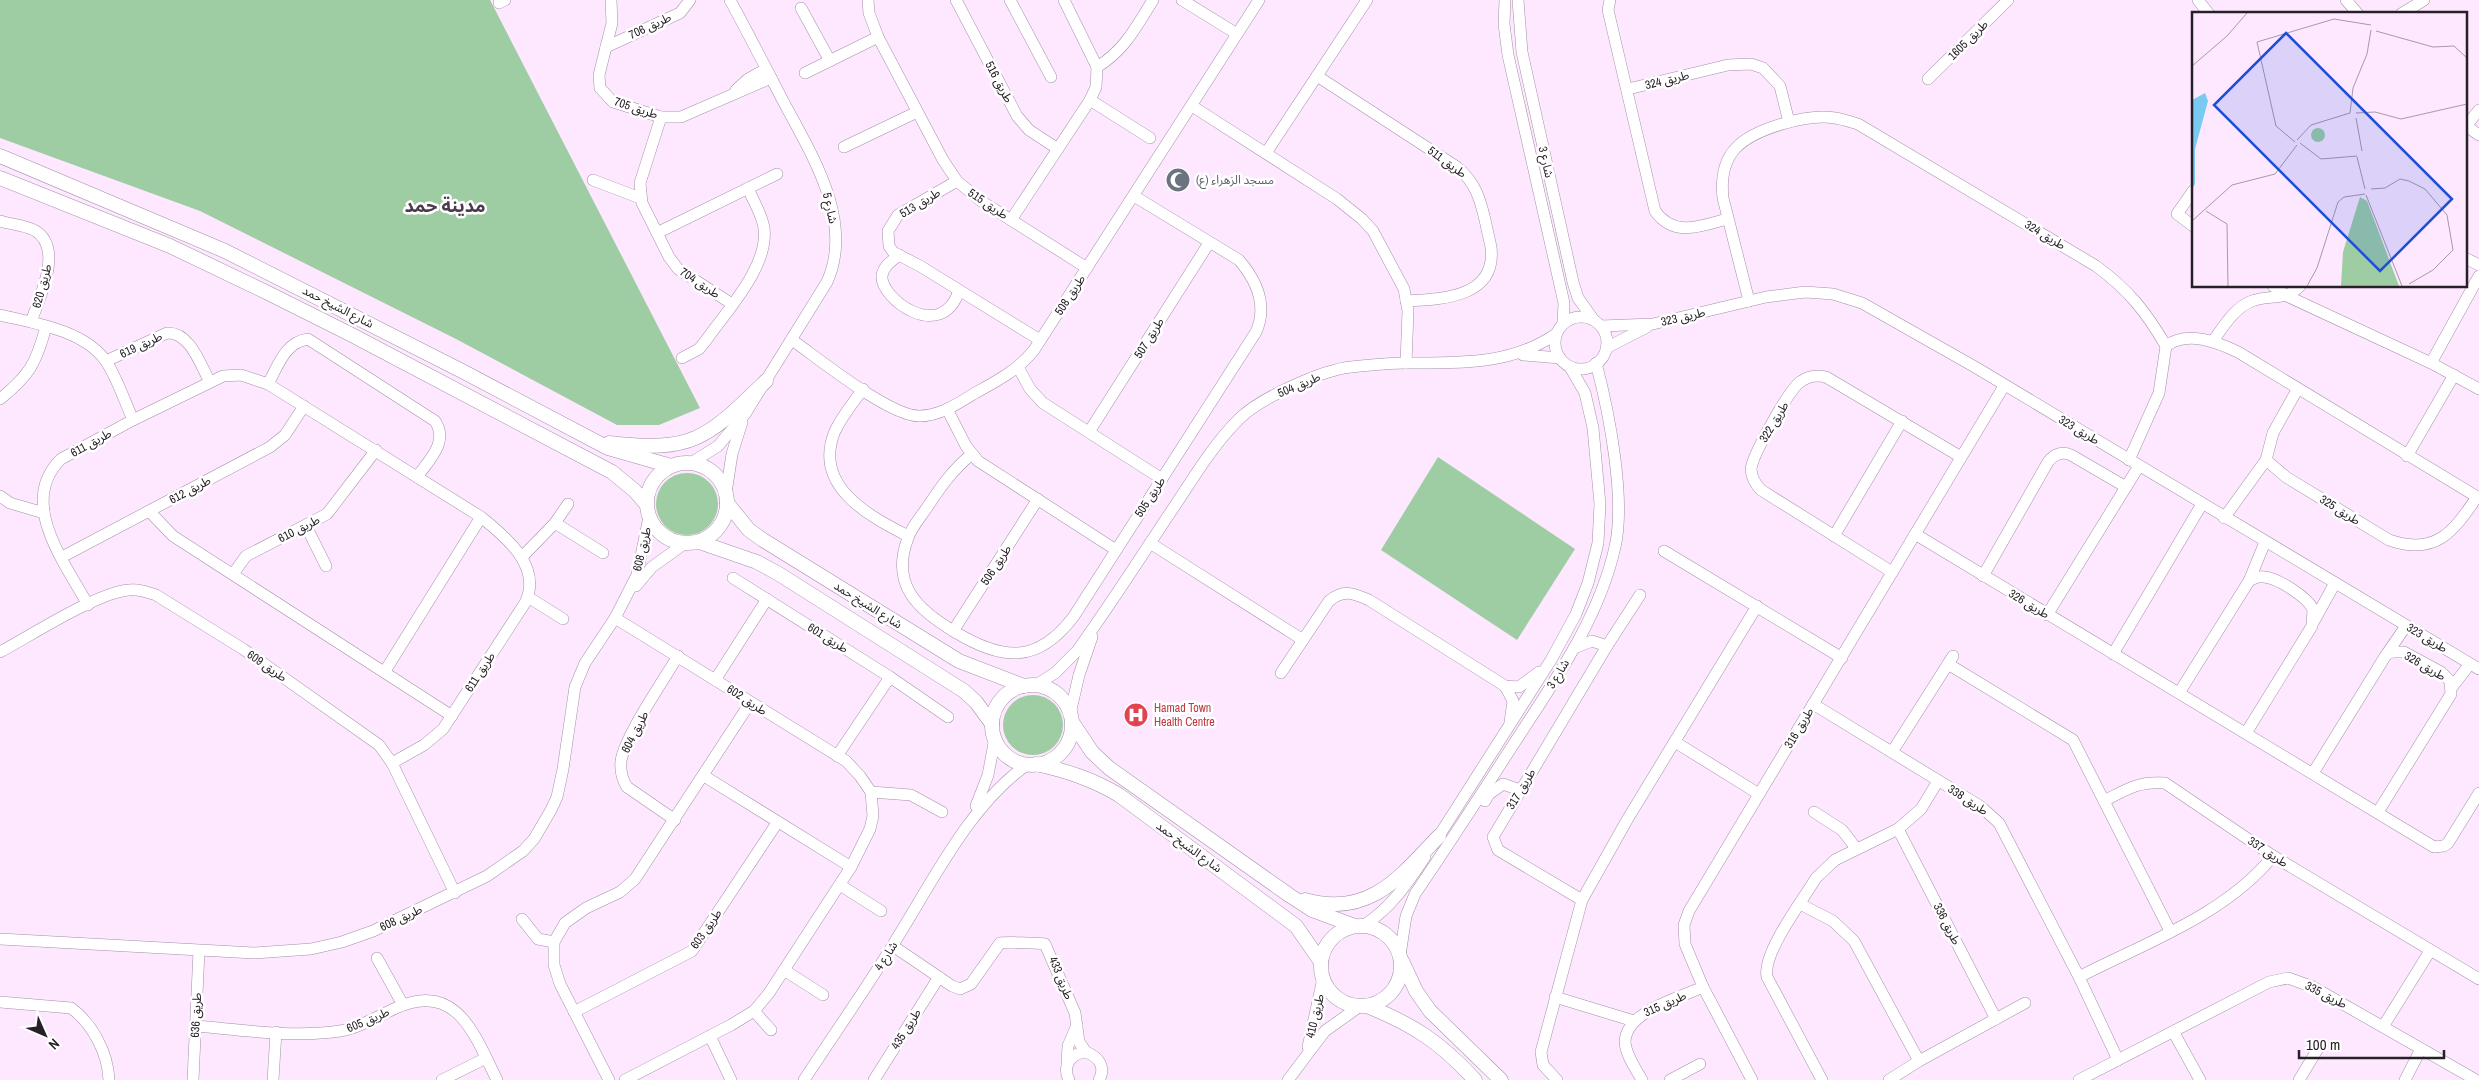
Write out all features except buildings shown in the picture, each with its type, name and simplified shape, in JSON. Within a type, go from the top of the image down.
[{"type":"main road","name":"شارع الشيخ حمد","points":[[0,156],[225,251],[462,371],[591,441],[628,456],[671,466]]},
{"type":"main road","name":"شارع الشيخ حمد","points":[[0,178],[170,246],[350,334],[612,472],[635,491],[647,510]]},
{"type":"main road","points":[[591,441],[655,447],[688,441],[718,426],[766,381]]},
{"type":"main road","points":[[691,463],[703,466],[715,474],[727,498],[721,524],[712,535],[699,542],[684,544],[665,538],[656,529],[647,510],[653,481],[671,466],[691,463]]},
{"type":"main road","name":"شارع الشيخ حمد","points":[[727,498],[749,530],[763,540],[958,661],[1030,686]]},
{"type":"main road","name":"شارع الشيخ حمد","points":[[699,542],[757,562],[787,580],[964,691],[976,702],[992,724]]},
{"type":"main road","points":[[1030,686],[1048,688],[1059,696],[1071,718],[1070,737],[1062,750],[1051,760],[1032,764],[1008,756],[995,738],[992,724],[1000,702],[1011,691],[1030,686]]},
{"type":"main road","name":"شارع الشيخ حمد","points":[[1071,718],[1092,752],[1109,768],[1312,910],[1359,926]]},
{"type":"main road","name":"شارع الشيخ حمد","points":[[1032,764],[1071,772],[1096,781],[1119,795],[1296,926],[1321,962]]},
{"type":"main road","points":[[1289,895],[1323,905],[1355,903],[1372,897],[1404,873],[1439,836]]},
{"type":"main road","points":[[1475,1080],[1434,1040],[1413,1026],[1364,1006],[1350,1005],[1333,995],[1323,978],[1321,962],[1328,942],[1340,932],[1359,926],[1382,931],[1390,938],[1416,991],[1430,1011],[1501,1080]]},
{"type":"main road","points":[[1364,1006],[1381,1000],[1393,990],[1401,971],[1401,958]]},
{"type":"street","name":"طريق 705","points":[[611,0],[613,15],[598,75],[603,94],[613,102],[661,117],[681,117],[692,114],[733,93],[748,79],[769,74]]},
{"type":"street","name":"طريق 706","points":[[606,47],[680,13],[690,0]]},
{"type":"street","name":"شارع 5","points":[[691,463],[718,446],[745,414],[792,340],[832,270],[834,224],[822,176],[730,0]]},
{"type":"street","name":"طريق 515","points":[[868,0],[869,13],[878,37],[943,160],[958,181],[981,201],[1087,268]]},
{"type":"street","name":"طريق 516","points":[[956,0],[1017,116],[1029,130],[1058,149]]},
{"type":"street","points":[[1010,0],[1050,77]]},
{"type":"street","points":[[1012,220],[1090,100],[1096,87],[1097,67],[1064,0]]},
{"type":"street","points":[[1097,67],[1123,48],[1153,0]]},
{"type":"street","points":[[1182,0],[1237,34]]},
{"type":"street","name":"طريق 508","points":[[792,340],[863,390],[907,414],[931,415],[947,409],[1018,367],[1040,340],[1259,0]]},
{"type":"street","points":[[1266,153],[1367,0]]},
{"type":"street","name":"شارع 3","points":[[1505,0],[1504,24],[1508,55],[1564,303],[1563,324]]},
{"type":"street","name":"شارع 3","points":[[1518,0],[1522,52],[1573,282],[1578,298],[1597,322]]},
{"type":"street","points":[[1610,0],[1608,10],[1655,211],[1670,226],[1683,229],[1727,219]]},
{"type":"street","name":"طريق 1605","points":[[1928,80],[2008,0]]},
{"type":"street","points":[[2198,0],[2207,12]]},
{"type":"street","points":[[2346,0],[2356,12]]},
{"type":"street","points":[[2404,12],[2424,0]]},
{"type":"street","points":[[800,8],[830,61]]},
{"type":"street","points":[[806,74],[878,37]]},
{"type":"street","name":"طريق 324","points":[[1628,90],[1728,65],[1751,64],[1763,68],[1780,86],[1789,122]]},
{"type":"street","name":"طريق 511","points":[[1317,76],[1457,167],[1476,190],[1490,247],[1491,257],[1486,273],[1476,286],[1456,296],[1406,301]]},
{"type":"street","points":[[1090,100],[1150,138]]},
{"type":"street","points":[[1192,106],[1337,199],[1362,219],[1381,244],[1399,277],[1406,301],[1406,363]]},
{"type":"street","points":[[2479,110],[2466,125],[2479,135]]},
{"type":"street","points":[[844,147],[917,112]]},
{"type":"street","name":"طريق 324","points":[[1749,301],[1727,219],[1722,184],[1729,157],[1738,145],[1749,136],[1789,122],[1817,116],[1836,118],[1858,124],[1876,133],[2096,266],[2118,282],[2148,315],[2166,346]]},
{"type":"street","points":[[592,180],[640,198],[640,183],[661,117]]},
{"type":"street","points":[[657,233],[777,174]]},
{"type":"street","name":"طريق 513","points":[[958,181],[903,211],[894,220],[888,231],[887,242],[891,250],[1040,340]]},
{"type":"street","name":"طريق 704","points":[[682,358],[694,353],[704,344],[758,263],[763,239],[762,219],[748,188]]},
{"type":"street","points":[[2192,192],[2177,214],[2192,225]]},
{"type":"street","name":"طريق 505","points":[[972,454],[949,474],[908,536],[903,554],[903,572],[908,590],[918,606],[978,646],[1002,653],[1021,652],[1041,646],[1065,628],[1256,332],[1261,321],[1262,308],[1260,296],[1246,269],[1229,253],[1209,243],[1134,196]]},
{"type":"street","name":"طريق 704","points":[[640,198],[657,233],[678,269],[732,304]]},
{"type":"street","name":"طريق 620","points":[[0,222],[33,230],[40,235],[50,253],[48,268],[31,322]]},
{"type":"street","name":"طريق 507","points":[[1089,432],[1209,243]]},
{"type":"street","points":[[900,255],[888,264],[882,274],[885,287],[899,302],[926,317],[934,317],[947,312],[955,303],[959,291]]},
{"type":"street","points":[[2466,258],[2479,265]]},
{"type":"street","points":[[2432,363],[2479,276]]},
{"type":"street","points":[[2276,288],[2287,296],[2432,363],[2479,389]]},
{"type":"street","points":[[2213,341],[2235,312],[2244,305],[2264,298],[2287,296],[2297,288]]},
{"type":"street","name":"طريق 323","points":[[1606,348],[1653,324],[1749,301],[1805,292],[1832,294],[1862,303],[1895,320],[2474,666]]},
{"type":"street","name":"طريق 619","points":[[0,315],[31,322],[74,337],[96,351],[106,361],[133,420]]},
{"type":"street","points":[[1574,317],[1597,322],[1606,336],[1606,348],[1596,364],[1584,368],[1570,366],[1560,358],[1555,342],[1556,334],[1563,324],[1574,317]]},
{"type":"street","name":"طريق 323","points":[[1597,322],[1653,324]]},
{"type":"street","points":[[0,399],[26,375],[36,361],[46,327]]},
{"type":"street","name":"طريق 619","points":[[106,361],[167,333],[177,332],[185,338],[210,382]]},
{"type":"street","name":"طريق 504","points":[[1516,355],[1529,350],[1556,334]]},
{"type":"street","points":[[268,384],[288,348],[297,342],[308,339],[435,421],[441,435],[440,444],[417,477]]},
{"type":"street","name":"طريق 325","points":[[2166,346],[2174,340],[2213,341],[2238,352],[2478,498],[2450,534],[2436,542],[2420,546],[2404,545],[2389,540],[2286,477],[2266,460]]},
{"type":"street","points":[[2047,615],[2126,487],[2159,393],[2166,346]]},
{"type":"street","name":"طريق 504","points":[[1030,686],[1069,662],[1098,622],[1213,449],[1240,418],[1273,396],[1314,377],[1348,367],[1406,363],[1446,365],[1516,355],[1560,358]]},
{"type":"street","name":"شارع 3","points":[[1401,958],[1408,908],[1415,894],[1574,648],[1606,579],[1618,527],[1615,457],[1596,364]]},
{"type":"street","name":"شارع 3","points":[[1359,926],[1386,911],[1401,893],[1550,660],[1576,614],[1588,583],[1598,543],[1600,504],[1593,428],[1585,393],[1570,366]]},
{"type":"street","points":[[1018,367],[1030,388],[1043,403],[1162,478]]},
{"type":"street","name":"طريق 611","points":[[88,605],[47,528],[42,497],[46,480],[52,468],[61,459],[133,420],[210,382],[232,374],[268,384],[481,517],[509,541],[522,557],[528,577],[528,597],[436,738],[392,763]]},
{"type":"street","points":[[2407,456],[2454,375]]},
{"type":"street","name":"طريق 322","points":[[1892,572],[1761,490],[1754,482],[1751,469],[1753,456],[1797,385],[1814,376],[1832,379],[1961,457]]},
{"type":"street","name":"طريق 316","points":[[1752,1080],[1703,987],[1685,944],[1684,925],[1690,911],[1759,794],[2004,386]]},
{"type":"street","points":[[863,390],[840,421],[834,433],[830,460],[834,474],[840,488],[864,511],[908,536]]},
{"type":"street","points":[[2224,518],[2266,460],[2274,433],[2298,390]]},
{"type":"street","name":"طريق 612","points":[[62,557],[150,512],[278,442],[304,406]]},
{"type":"street","points":[[947,409],[972,454],[986,468],[1038,499],[1116,550]]},
{"type":"street","name":"شارع 5","points":[[727,498],[732,454],[745,414]]},
{"type":"street","points":[[1834,536],[1902,420]]},
{"type":"street","name":"طريق 610","points":[[233,574],[246,556],[328,514],[376,450]]},
{"type":"street","points":[[1982,576],[2048,462],[2054,455],[2071,454],[2126,487]]},
{"type":"street","points":[[0,496],[10,502],[44,513]]},
{"type":"street","name":"طريق 506","points":[[953,631],[1038,499]]},
{"type":"street","points":[[522,557],[555,523],[568,504]]},
{"type":"street","points":[[2113,654],[2202,504]]},
{"type":"street","name":"طريق 608","points":[[618,613],[637,574],[647,510]]},
{"type":"street","points":[[150,512],[173,536],[452,716]]},
{"type":"street","points":[[385,672],[481,517]]},
{"type":"street","points":[[555,523],[603,553]]},
{"type":"street","points":[[306,526],[326,566]]},
{"type":"street","name":"طريق 326","points":[[1915,534],[2434,847],[2439,848],[2448,843],[2479,793]]},
{"type":"street","points":[[2179,693],[2249,581],[2265,542]]},
{"type":"street","points":[[1150,543],[1303,640]]},
{"type":"street","name":"طريق 608","points":[[0,940],[199,951],[281,952],[334,944],[372,931],[455,893],[487,876],[523,851],[543,825],[557,797],[575,687],[585,663],[618,613],[652,567],[684,544]]},
{"type":"street","points":[[1664,551],[1842,658]]},
{"type":"street","points":[[2249,581],[2259,576],[2270,578],[2302,596],[2313,609],[2314,621]]},
{"type":"street","name":"طريق 601","points":[[733,578],[890,677],[948,718]]},
{"type":"street","points":[[2246,733],[2335,583]]},
{"type":"street","name":"طريق 609","points":[[0,652],[88,605],[129,590],[143,590],[156,595],[243,649],[364,733],[378,745],[392,763],[455,893]]},
{"type":"street","points":[[1281,672],[1329,601],[1337,594],[1346,592],[1356,594],[1505,686],[1519,687],[1531,679],[1550,660]]},
{"type":"street","name":"طريق 317","points":[[1582,900],[1495,846],[1495,833],[1607,646],[1640,595]]},
{"type":"street","points":[[528,597],[563,619]]},
{"type":"street","points":[[715,680],[767,599]]},
{"type":"street","points":[[1557,1080],[1543,1065],[1540,1057],[1582,900],[1757,606]]},
{"type":"street","name":"طريق 602","points":[[618,613],[678,656],[837,756],[860,776],[871,792]]},
{"type":"street","points":[[1588,620],[1599,639],[1607,646]]},
{"type":"street","name":"طريق 504","points":[[1071,718],[1079,675],[1098,622]]},
{"type":"street","points":[[2386,655],[2406,626]]},
{"type":"street","points":[[1574,648],[1592,641],[1607,646]]},
{"type":"street","name":"طريق 326","points":[[2313,773],[2386,655],[2392,652],[2404,652],[2441,672],[2450,681],[2452,687],[2451,694],[2378,812]]},
{"type":"street","name":"طريق 604","points":[[675,820],[628,787],[623,780],[621,761],[628,740],[678,656]]},
{"type":"street","points":[[1892,752],[1950,660],[2068,735],[2073,740],[2170,931]]},
{"type":"street","points":[[2452,687],[2474,666]]},
{"type":"street","points":[[837,756],[890,677]]},
{"type":"street","points":[[1505,686],[1513,701],[1509,725]]},
{"type":"street","points":[[609,1080],[560,984],[554,964],[554,942],[565,923],[586,908],[628,886],[675,820],[750,703]]},
{"type":"street","name":"طريق 338","points":[[1813,704],[1980,806],[1999,823],[2079,977],[2118,1060]]},
{"type":"street","name":"شارع 4","points":[[965,831],[981,795],[995,738]]},
{"type":"street","points":[[1675,742],[1759,794]]},
{"type":"street","name":"شارع 4","points":[[804,1080],[988,798],[1007,779],[1032,764]]},
{"type":"street","points":[[704,776],[777,823],[851,867]]},
{"type":"street","points":[[1822,1080],[1766,971],[1774,946],[1825,868],[1856,848],[1898,829],[1921,809],[1938,781]]},
{"type":"street","name":"طريق 337","points":[[2104,801],[2132,786],[2148,782],[2166,783],[2273,856],[2479,980]]},
{"type":"street","points":[[1444,850],[1466,830],[1489,794],[1497,787],[1503,784],[1520,790]]},
{"type":"street","points":[[625,1080],[754,1011],[784,970],[851,867],[870,829],[873,816],[871,792],[911,795],[942,812]]},
{"type":"street","points":[[1814,812],[1842,830],[1856,848]]},
{"type":"street","name":"طريق 603","points":[[574,1012],[692,951],[777,823]]},
{"type":"street","name":"طريق 336","points":[[1898,829],[1996,1019]]},
{"type":"street","points":[[2079,977],[2170,931],[2240,890],[2258,874],[2273,856]]},
{"type":"street","points":[[840,885],[881,911]]},
{"type":"street","points":[[1800,904],[1833,921],[1854,941],[1919,1060]]},
{"type":"street","points":[[522,919],[538,939],[554,942]]},
{"type":"street","name":"طريق 433","points":[[893,946],[955,988],[964,988],[971,984],[1000,943],[1005,941],[1022,944],[1043,943],[1048,948],[1078,1023],[1078,1036],[1086,1052]]},
{"type":"street","name":"طريق 636","points":[[193,1080],[199,951]]},
{"type":"street","points":[[2384,1026],[2430,951]]},
{"type":"street","points":[[377,958],[404,1005]]},
{"type":"street","points":[[784,970],[823,995]]},
{"type":"street","name":"طريق 435","points":[[874,1080],[939,977]]},
{"type":"street","name":"طريق 410","points":[[1306,1053],[1323,978]]},
{"type":"street","name":"طريق 335","points":[[2079,1080],[2174,1033],[2269,982],[2288,978],[2314,987],[2476,1080]]},
{"type":"street","name":"طريق 315","points":[[1642,1080],[1625,1043],[1628,1028],[1639,1015],[1703,987]]},
{"type":"street","points":[[1555,997],[1634,1021]]},
{"type":"street","name":"طريق 605","points":[[196,1026],[276,1032],[325,1033],[348,1030],[404,1005],[418,1000],[428,1000],[448,1006],[469,1025],[497,1080]]},
{"type":"street","points":[[0,1002],[71,1008],[88,1024],[100,1044],[109,1080]]},
{"type":"street","points":[[1889,1080],[1919,1060],[2025,1003]]},
{"type":"street","name":"طريق 410","points":[[1288,1080],[1306,1053],[1336,1021],[1364,1006]]},
{"type":"street","points":[[754,1011],[771,1030]]},
{"type":"street","points":[[1069,1080],[1066,1072],[1068,1046],[1078,1023]]},
{"type":"street","points":[[273,1080],[276,1032]]},
{"type":"street","points":[[2174,1033],[2200,1080]]},
{"type":"street","points":[[710,1036],[730,1080]]},
{"type":"street","points":[[2299,1080],[2319,1046]]},
{"type":"street","points":[[2405,1080],[2422,1049]]},
{"type":"street","points":[[1067,1064],[1077,1054],[1086,1052],[1099,1060],[1102,1069],[1100,1080]]},
{"type":"street","points":[[442,1080],[486,1058]]},
{"type":"street","points":[[1670,1080],[1700,1064]]},
{"type":"green space","points":[[0,0],[490,0],[700,408],[659,425],[617,425],[456,339],[200,211],[0,138]]},
{"type":"green space","points":[[1438,457],[1575,549],[1517,640],[1381,550]]},
{"type":"green space","points":[[687,473],[699,475],[709,482],[716,492],[718,504],[716,516],[709,526],[699,533],[687,535],[675,533],[665,526],[658,516],[656,504],[658,492],[665,482],[675,475]]},
{"type":"green space","points":[[1027,695],[1039,695],[1050,700],[1058,708],[1063,719],[1061,737],[1050,750],[1039,755],[1027,755],[1016,750],[1008,742],[1003,731],[1003,719],[1008,708],[1016,700]]},
{"type":"place","name":"مسجد الزهراء (ع)","points":[[1178,180]]},
{"type":"place","name":"Hamad Town Health Centre","points":[[1136,715]]},
{"type":"district","name":"مدينة حمد","points":[[445,206]]}]
